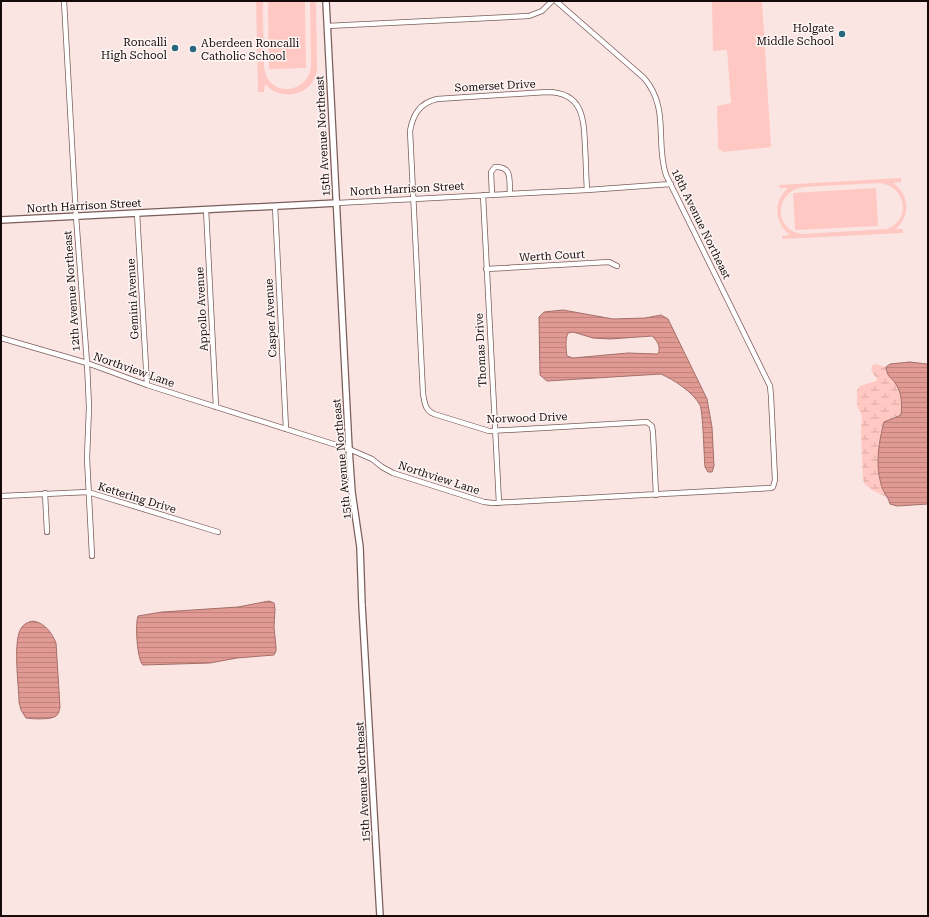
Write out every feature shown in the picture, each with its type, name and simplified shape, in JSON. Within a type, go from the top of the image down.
[{"type":"street","name":"12th Avenue Northeast","points":[[64,1],[76,216],[87,363],[89,407],[87,458],[92,556]]},
{"type":"street","name":"15th Avenue Northeast","points":[[326,1],[349,449],[352,492],[360,547],[380,916]]},
{"type":"street","points":[[328,26],[529,16],[542,12],[552,1]]},
{"type":"street","name":"18th Avenue Northeast","points":[[556,1],[644,78],[658,101],[665,170],[770,386],[775,480],[773,487]]},
{"type":"street","name":"Somerset Drive","points":[[413,199],[410,131],[411,122],[416,112],[422,105],[437,98],[539,92],[552,92],[566,96],[575,103],[581,112],[584,124],[587,190]]},
{"type":"street","points":[[492,195],[491,172],[496,167],[506,169],[509,174],[510,194]]},
{"type":"street","name":"North Harrison Street","points":[[1,220],[483,196],[671,184]]},
{"type":"street","name":"Thomas Drive","points":[[483,196],[499,503]]},
{"type":"street","name":"Norwood Drive","points":[[413,199],[425,406],[434,414],[484,430],[647,422],[652,426],[653,433],[656,495]]},
{"type":"street","name":"Casper Avenue","points":[[275,206],[286,429]]},
{"type":"street","name":"Appollo Avenue","points":[[206,210],[216,407]]},
{"type":"street","name":"Gemini Avenue","points":[[137,213],[147,385]]},
{"type":"street","name":"Werth Court","points":[[486,269],[609,262],[617,266]]},
{"type":"street","name":"Northview Lane","points":[[1,338],[87,363],[147,385],[349,449],[372,459],[382,467],[394,473],[484,502],[499,503],[656,495],[767,489],[773,487]]},
{"type":"street","name":"Kettering Drive","points":[[1,496],[88,492],[218,532]]},
{"type":"street","points":[[45,493],[47,532]]},
{"type":"green space","points":[[256,1],[263,1],[264,69],[271,82],[277,87],[284,89],[299,85],[309,74],[311,65],[310,1],[316,1],[317,71],[314,79],[303,91],[295,94],[279,93],[272,90],[265,84],[264,92],[258,92]]},
{"type":"green space","points":[[268,1],[305,1],[306,68],[269,69]]},
{"type":"green space","points":[[713,1],[762,1],[771,147],[723,152],[718,148],[717,106],[731,103],[727,50],[713,51]]},
{"type":"green space","points":[[901,178],[901,182],[893,183],[905,199],[906,211],[901,223],[896,229],[903,229],[903,233],[783,239],[782,236],[790,235],[781,224],[777,212],[780,199],[788,188],[780,188],[779,185]],"holes":[[[879,183],[888,185],[900,196],[903,211],[895,224],[887,229],[802,234],[793,231],[786,226],[782,219],[782,203],[793,190],[803,187]]]},
{"type":"green space","points":[[876,188],[878,226],[795,230],[793,193]]},
{"type":"green space","points":[[876,364],[886,367],[889,376],[899,389],[902,408],[901,415],[893,417],[881,485],[889,498],[870,489],[863,480],[861,430],[862,416],[857,405],[857,390],[860,386],[876,381],[877,378],[873,374],[871,368]]},
{"type":"shaded area","points":[[563,310],[613,319],[645,318],[661,315],[668,319],[707,399],[712,427],[714,466],[712,472],[708,472],[705,467],[703,425],[700,405],[688,391],[672,380],[661,374],[547,381],[540,375],[539,317],[544,312]],"holes":[[[573,332],[593,338],[610,339],[652,336],[656,340],[659,352],[658,354],[628,353],[573,358],[567,356],[566,342],[568,333]]]},
{"type":"shaded area","points":[[910,362],[927,364],[928,366],[928,504],[897,506],[890,504],[882,487],[878,469],[879,445],[884,422],[901,415],[899,389],[889,376],[886,367],[890,364]]},
{"type":"shaded area","points":[[269,601],[274,603],[275,609],[274,627],[276,651],[274,655],[237,658],[210,663],[143,665],[141,662],[137,642],[138,616],[162,612],[238,607]]},
{"type":"shaded area","points":[[33,621],[48,629],[56,643],[60,707],[57,715],[50,718],[26,718],[21,710],[19,702],[17,642],[22,627]]},
{"type":"place","name":"Holgate Middle School","points":[[842,34]]},
{"type":"place","name":"Roncalli High School","points":[[175,48]]},
{"type":"place","name":"Aberdeen Roncalli Catholic School","points":[[193,49]]}]
